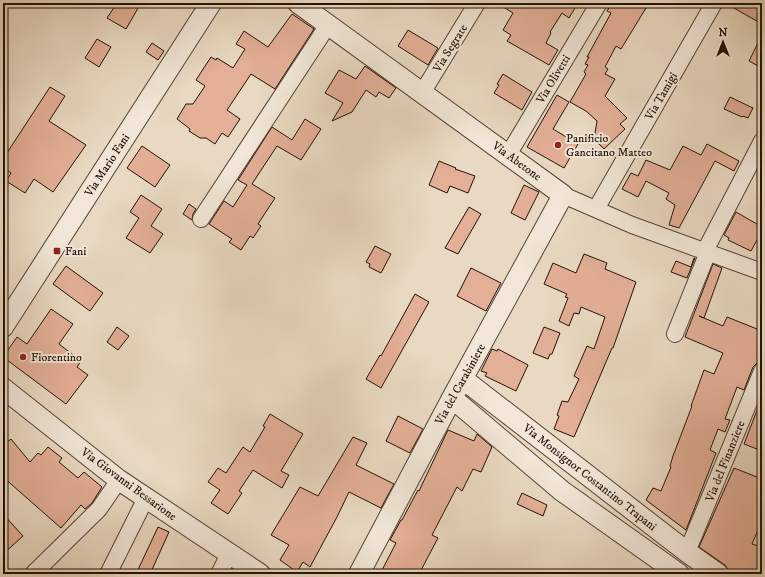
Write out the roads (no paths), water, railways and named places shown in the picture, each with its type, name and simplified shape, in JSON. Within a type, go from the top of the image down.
[{"type":"street","name":"Via Mario Fani","points":[[3,327],[211,3]]},
{"type":"street","name":"Via Abetone","points":[[298,3],[563,195],[632,225],[762,272]]},
{"type":"street","name":"Via Segrate","points":[[422,93],[478,3]]},
{"type":"street","name":"Via Olivetti","points":[[508,155],[599,3]]},
{"type":"street","name":"Via Tamigi","points":[[596,209],[714,3]]},
{"type":"street","points":[[201,219],[328,25]]},
{"type":"street","points":[[675,334],[707,252],[762,141]]},
{"type":"street","name":"Via del Carabiniere","points":[[359,574],[452,398],[563,195]]},
{"type":"street","name":"Via del Finanziere","points":[[687,552],[762,371]]},
{"type":"street","name":"Via Monsignor Costantino Trapani","points":[[463,379],[687,552],[718,574]]},
{"type":"street","name":"Via Giovanni Bessarione","points":[[3,388],[119,480],[260,574]]},
{"type":"street","name":"Via Monsignor Costantino Trapani","points":[[452,398],[562,491],[679,574]]},
{"type":"street","points":[[33,574],[99,509],[119,480]]},
{"type":"street","points":[[108,574],[146,498]]},
{"type":"street","points":[[219,574],[229,554]]},
{"type":"place","name":"Panificio Gancitano Matteo","points":[[558,145]]},
{"type":"place","name":"Fani","points":[[57,251]]},
{"type":"place","name":"Fiorentino","points":[[23,357]]}]
